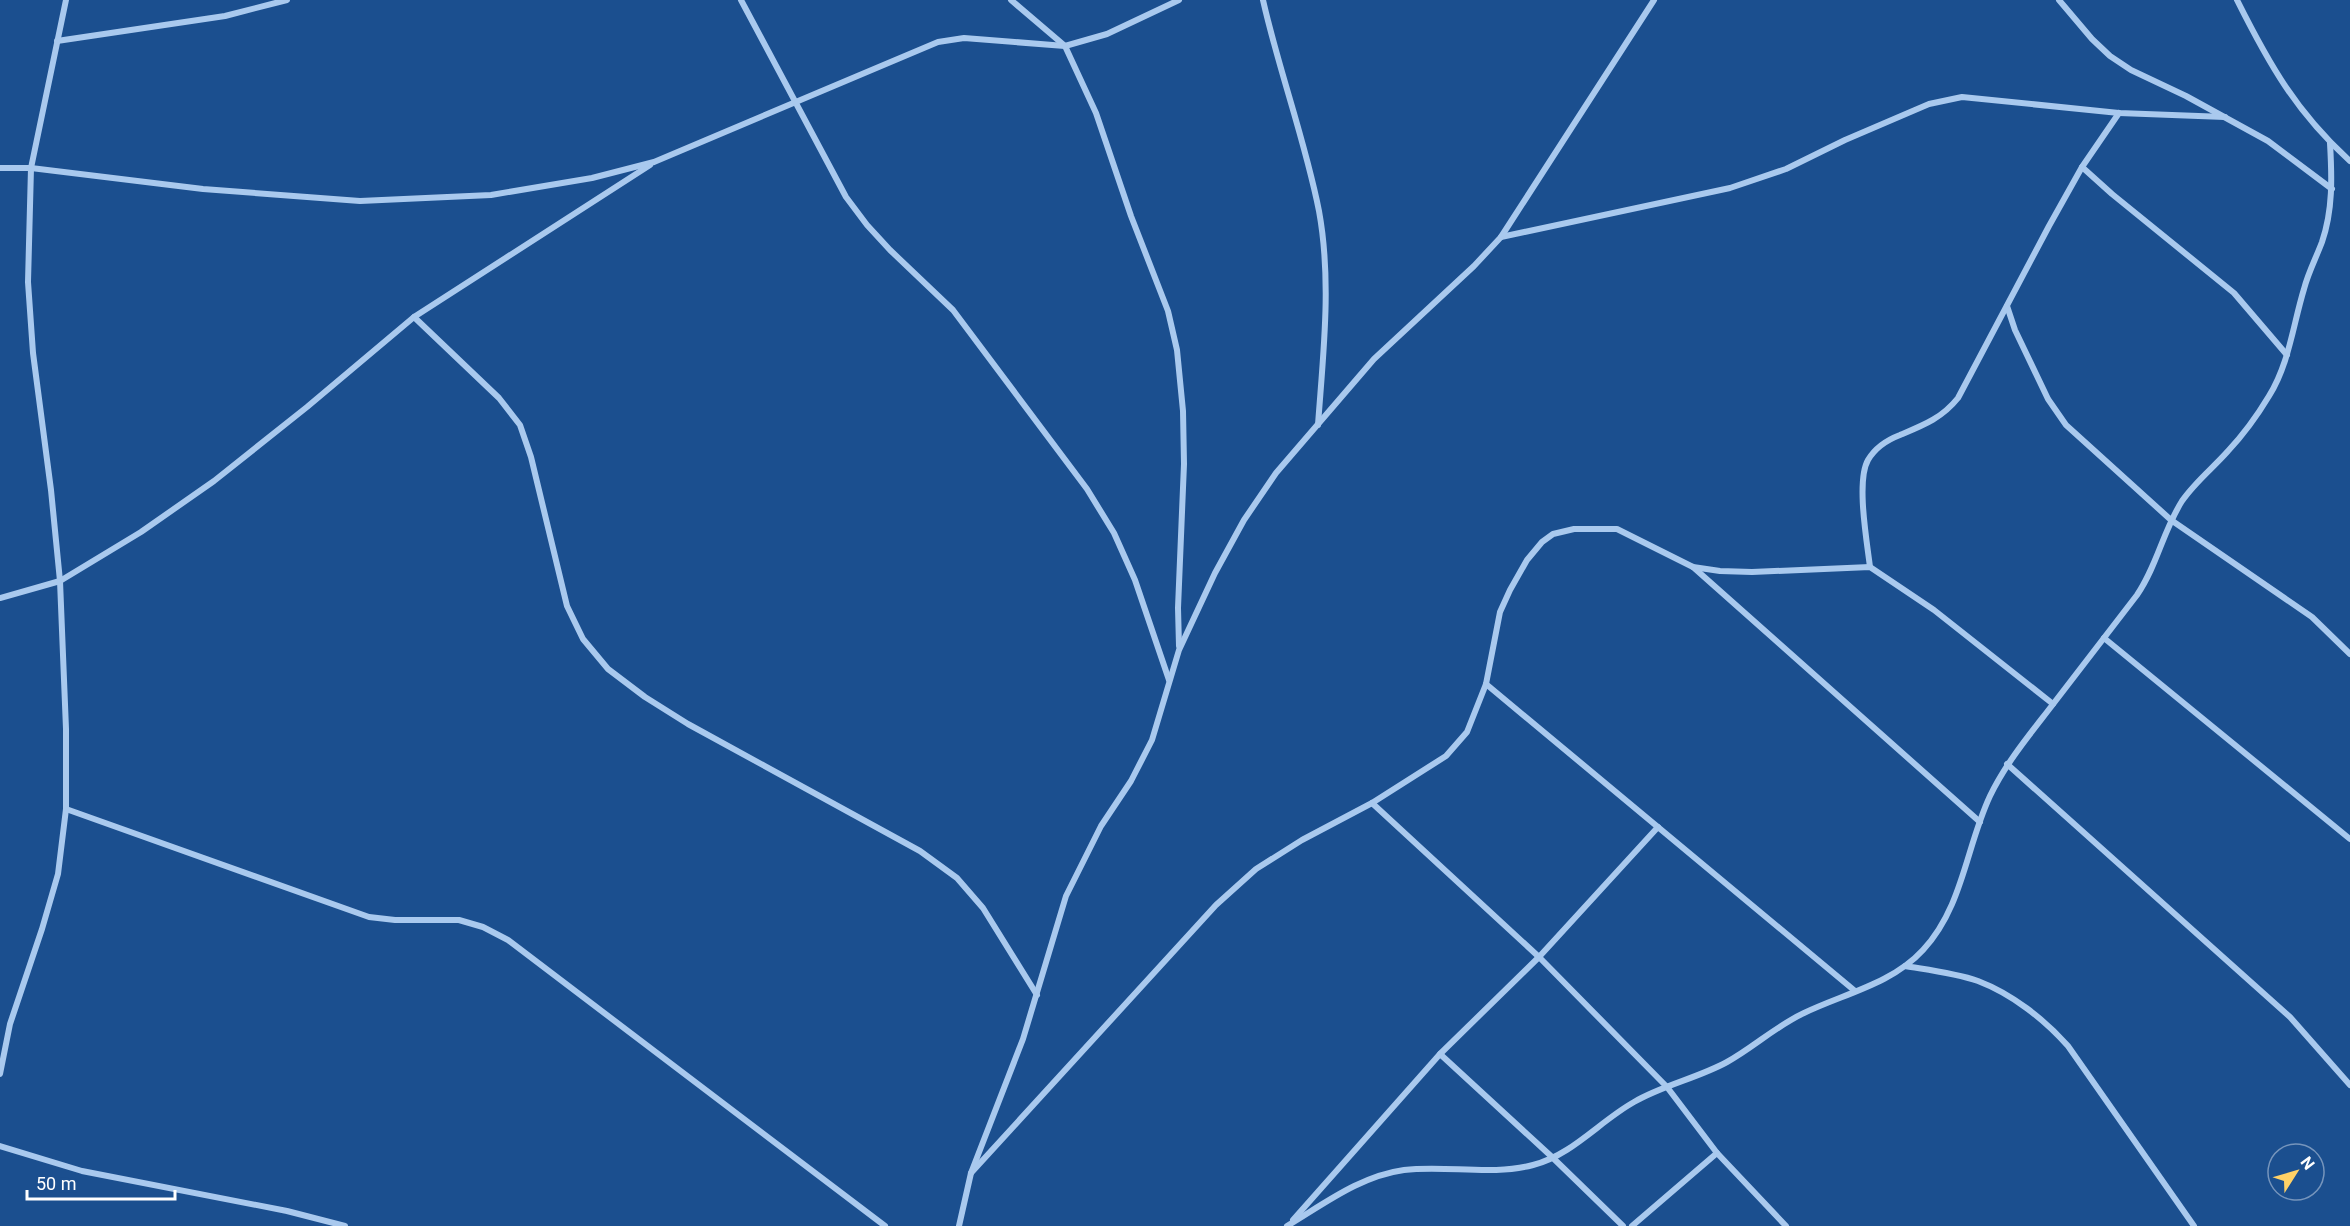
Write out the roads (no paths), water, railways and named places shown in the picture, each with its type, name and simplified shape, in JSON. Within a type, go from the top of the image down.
[{"type":"street","points":[[0,1074],[10,1024],[58,874],[66,809],[66,729],[60,581],[33,353],[28,282],[31,168],[66,0]]},
{"type":"street","points":[[57,41],[225,16],[287,0]]},
{"type":"street","points":[[741,0],[846,197],[867,225],[953,310],[1087,489],[1114,533],[1135,580],[1170,680]]},
{"type":"street","points":[[1011,0],[1065,46],[1096,113],[1131,216],[1168,311],[1177,350],[1183,411],[1184,464],[1179,650]]},
{"type":"street","points":[[0,168],[31,168],[203,189],[360,201],[491,195],[592,178],[654,162],[938,42],[964,38],[1065,46],[1107,34],[1179,0]]},
{"type":"street","points":[[1263,0],[1272,39],[1306,154],[1319,213],[1325,263],[1325,332],[1318,425]]},
{"type":"street","points":[[958,1226],[971,1173],[1023,1040],[1066,896],[1101,826],[1131,781],[1152,740],[1179,650],[1215,573],[1244,520],[1276,473],[1374,360],[1474,267],[1501,237],[1654,0]]},
{"type":"street","points":[[2060,0],[2109,56],[2131,70],[2268,141],[2332,189]]},
{"type":"street","points":[[2237,0],[2265,56],[2295,103],[2330,143],[2350,161]]},
{"type":"street","points":[[1501,237],[1730,188],[1786,169],[1845,140],[1929,104],[1947,99],[1962,97],[2119,113],[2225,117]]},
{"type":"street","points":[[1869,567],[1863,507],[1863,475],[1867,462],[1878,447],[1896,436],[1938,418],[1958,398],[2082,167],[2119,113]]},
{"type":"street","points":[[1287,1226],[1349,1188],[1371,1178],[1401,1170],[1489,1170],[1533,1165],[1552,1157],[1575,1144],[1634,1101],[1724,1063],[1803,1013],[1885,978],[1905,966],[1922,951],[1951,910],[1980,822],[1990,796],[2007,764],[2146,581],[2162,547],[2170,520],[2195,485],[2229,450],[2250,424],[2269,396],[2287,355],[2304,288],[2322,241],[2329,214],[2332,189],[2330,143]]},
{"type":"street","points":[[0,598],[60,581],[141,532],[214,481],[414,317],[654,162]]},
{"type":"street","points":[[2082,167],[2234,293],[2287,355]]},
{"type":"street","points":[[2007,306],[2015,330],[2058,416],[2066,425],[2170,520],[2312,617],[2350,654]]},
{"type":"street","points":[[414,317],[499,398],[520,425],[531,457],[567,606],[583,639],[608,669],[688,724],[920,851],[957,878],[983,908],[1037,994]]},
{"type":"street","points":[[971,1173],[1216,905],[1256,869],[1302,840],[1372,803],[1446,756],[1467,732],[1486,684],[1500,612],[1527,560],[1542,542],[1553,534],[1574,529],[1617,529],[1693,567],[1980,822]]},
{"type":"street","points":[[1693,567],[1752,572],[1869,567],[1934,610],[2053,704]]},
{"type":"street","points":[[2104,638],[2350,839]]},
{"type":"street","points":[[1486,684],[1855,991]]},
{"type":"street","points":[[2007,764],[2289,1017],[2350,1085]]},
{"type":"street","points":[[1372,803],[1539,957],[1667,1087],[1717,1153],[1786,1226]]},
{"type":"street","points":[[66,809],[369,917],[395,920],[459,920],[483,927],[508,940],[885,1226]]},
{"type":"street","points":[[1287,1226],[1440,1054],[1539,957],[1658,827]]},
{"type":"street","points":[[1905,966],[1953,974],[1978,981],[2006,995],[2049,1025],[2068,1046],[2194,1226]]},
{"type":"street","points":[[1440,1054],[1623,1226]]},
{"type":"street","points":[[0,1146],[81,1171],[288,1211],[345,1226]]},
{"type":"street","points":[[1632,1226],[1717,1153]]}]
